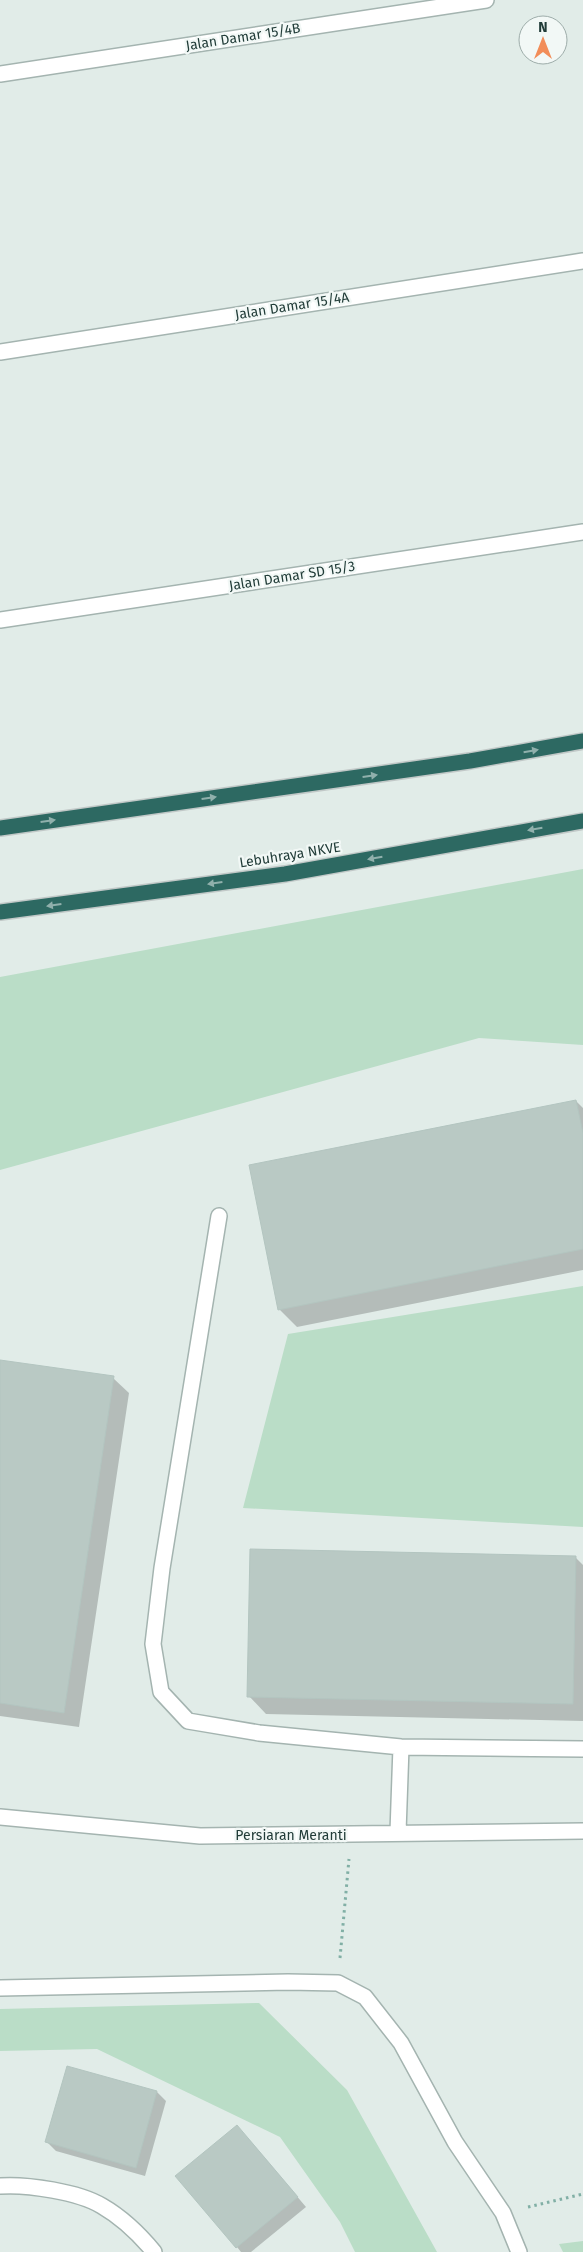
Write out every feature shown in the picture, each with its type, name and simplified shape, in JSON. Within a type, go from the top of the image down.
[{"type":"highway","points":[[0,828],[470,761],[583,741]]},
{"type":"highway","name":"Lebuhraya NKVE","points":[[0,912],[285,874],[583,821]]},
{"type":"street","name":"Jalan Damar 15/4B","points":[[0,74],[486,0]]},
{"type":"street","name":"Jalan Damar 15/4A","points":[[0,352],[583,261]]},
{"type":"street","name":"Jalan Damar SD 15/3","points":[[0,620],[583,532]]},
{"type":"street","points":[[219,1216],[162,1568],[154,1644],[161,1692],[188,1721],[259,1733],[401,1747],[583,1749]]},
{"type":"street","points":[[398,1832],[401,1747]]},
{"type":"street","name":"Persiaran Meranti","points":[[0,1816],[200,1836],[583,1831]]},
{"type":"street","points":[[0,1988],[278,1982],[338,1983],[365,1997],[396,2035],[419,2073],[455,2142],[503,2214],[519,2252]]},
{"type":"street","points":[[0,2186],[17,2185],[59,2191],[101,2205],[141,2236],[154,2252]]},
{"type":"path","points":[[338,1983],[351,1835]]},
{"type":"path","points":[[503,2214],[583,2194]]},
{"type":"green space","points":[[583,869],[583,1045],[479,1038],[0,1170],[0,977]]},
{"type":"green space","points":[[583,1286],[583,1527],[243,1508],[288,1334]]},
{"type":"green space","points":[[259,2003],[347,2090],[437,2252],[355,2252],[340,2222],[280,2137],[97,2049],[0,2051],[0,2009]]},
{"type":"green space","points":[[583,2241],[583,2252],[563,2252],[559,2244]]},
{"type":"building","points":[[576,1100],[583,1133],[583,1249],[278,1310],[249,1165]]},
{"type":"building","points":[[0,1360],[114,1376],[64,1713],[0,1703]]},
{"type":"building","points":[[250,1549],[576,1556],[573,1704],[247,1697]]},
{"type":"building","points":[[67,2066],[157,2091],[136,2168],[45,2142]]},
{"type":"building","points":[[237,2125],[298,2197],[236,2248],[175,2176]]}]
